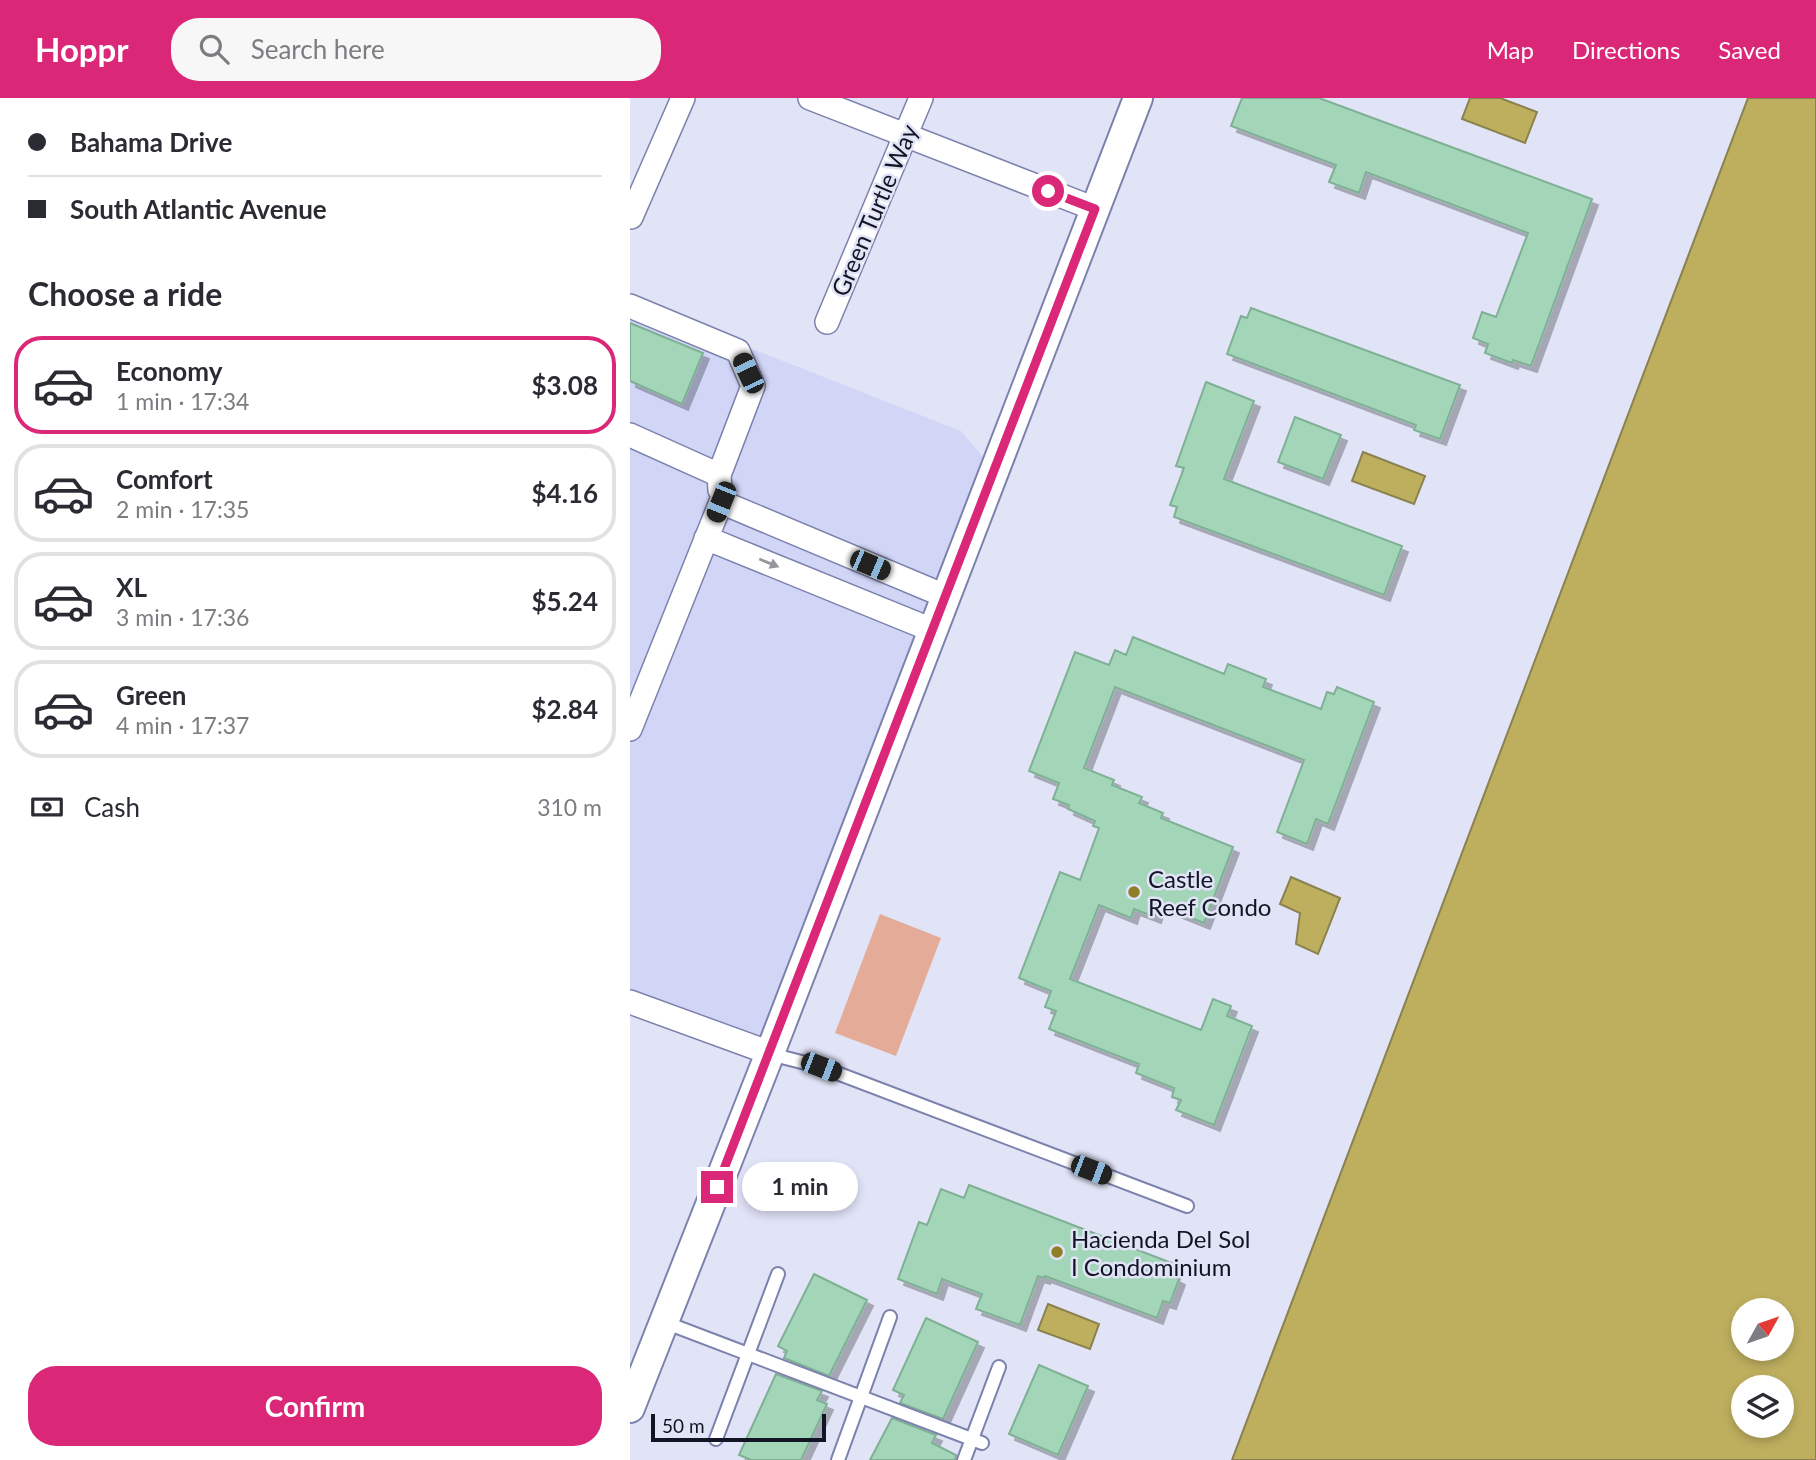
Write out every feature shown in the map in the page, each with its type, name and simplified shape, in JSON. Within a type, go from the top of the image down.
[{"type":"street","points":[[631,217],[683,98]]},
{"type":"street","points":[[810,98],[1095,209]]},
{"type":"street","name":"Green Turtle Way","points":[[827,322],[921,98]]},
{"type":"street","points":[[630,1408],[1138,98]]},
{"type":"street","points":[[630,306],[738,351],[753,386],[719,475],[721,502],[630,729]]},
{"type":"street","points":[[630,435],[719,475]]},
{"type":"street","points":[[721,502],[945,596]]},
{"type":"street","points":[[706,538],[932,630]]},
{"type":"street","points":[[630,1002],[769,1054]]},
{"type":"lane","points":[[769,1054],[821,1067],[1187,1206]]},
{"type":"lane","points":[[716,1439],[778,1274]]},
{"type":"lane","points":[[838,1460],[890,1317]]},
{"type":"lane","points":[[664,1322],[977,1441]]},
{"type":"lane","points":[[964,1460],[977,1441],[999,1367]]},
{"type":"shaded area","points":[[1470,98],[1500,98],[1537,112],[1525,143],[1462,119]]},
{"type":"shaded area","points":[[1748,98],[1816,98],[1816,1460],[1232,1460]]},
{"type":"shaded area","points":[[630,301],[961,431],[994,470],[770,1053],[630,1002]]},
{"type":"shaded area","points":[[1363,452],[1425,476],[1414,504],[1352,481]]},
{"type":"shaded area","points":[[1291,877],[1340,898],[1318,954],[1296,944],[1300,913],[1280,904]]},
{"type":"shaded area","points":[[880,914],[941,938],[896,1056],[835,1033]]},
{"type":"shaded area","points":[[1048,1304],[1099,1324],[1090,1349],[1038,1330]]},
{"type":"building","points":[[1242,98],[1319,98],[1592,199],[1531,366],[1513,360],[1512,363],[1485,353],[1488,344],[1473,338],[1482,312],[1496,317],[1528,233],[1366,172],[1359,193],[1329,182],[1336,165],[1231,126]]},
{"type":"building","points":[[1251,308],[1460,385],[1440,439],[1414,430],[1416,425],[1227,354],[1241,316],[1247,318]]},
{"type":"building","points":[[630,323],[703,353],[682,404],[630,381]]},
{"type":"building","points":[[1206,382],[1254,401],[1224,479],[1402,546],[1384,595],[1174,517],[1177,507],[1170,505],[1184,468],[1176,466]]},
{"type":"building","points":[[1295,417],[1341,435],[1323,479],[1278,462]]},
{"type":"building","name":"Castle Reef Condo","points":[[1133,637],[1224,674],[1228,664],[1266,679],[1263,687],[1321,709],[1327,692],[1334,694],[1337,687],[1374,702],[1328,824],[1316,819],[1307,844],[1277,832],[1304,760],[1115,687],[1084,768],[1114,780],[1112,785],[1142,797],[1139,803],[1163,813],[1161,818],[1233,847],[1204,923],[1159,905],[1155,917],[1134,909],[1131,918],[1099,905],[1070,979],[1201,1030],[1213,999],[1231,1006],[1227,1016],[1252,1026],[1214,1125],[1176,1110],[1181,1100],[1172,1097],[1174,1088],[1136,1073],[1139,1064],[1049,1029],[1056,1011],[1045,1007],[1051,991],[1019,978],[1060,872],[1080,880],[1099,828],[1093,826],[1095,821],[1068,809],[1069,805],[1053,799],[1059,783],[1029,771],[1075,652],[1109,665],[1115,650],[1126,655]]},
{"type":"building","name":"Hacienda Del Sol I Condominium","points":[[969,1185],[1177,1265],[1173,1276],[1179,1279],[1170,1303],[1163,1301],[1157,1318],[1045,1276],[1038,1276],[1020,1325],[976,1309],[982,1294],[942,1279],[937,1294],[898,1279],[919,1222],[927,1225],[941,1189],[964,1198]]},
{"type":"building","points":[[814,1274],[867,1300],[829,1376],[784,1358],[787,1351],[778,1346]]},
{"type":"building","points":[[926,1318],[978,1342],[943,1419],[900,1403],[904,1395],[893,1390]]},
{"type":"building","points":[[1039,1365],[1088,1386],[1058,1455],[1009,1434]]},
{"type":"building","points":[[776,1374],[822,1391],[817,1400],[827,1404],[801,1460],[751,1460],[739,1455]]},
{"type":"building","points":[[892,1418],[936,1435],[932,1443],[956,1455],[955,1460],[870,1460]]},
{"type":"place","name":"Castle Reef Condo","points":[[1134,892]]},
{"type":"place","name":"Hacienda Del Sol I Condominium","points":[[1057,1252]]},
{"type":"route","points":[[717,1187],[1095,209],[1048,191]]}]
